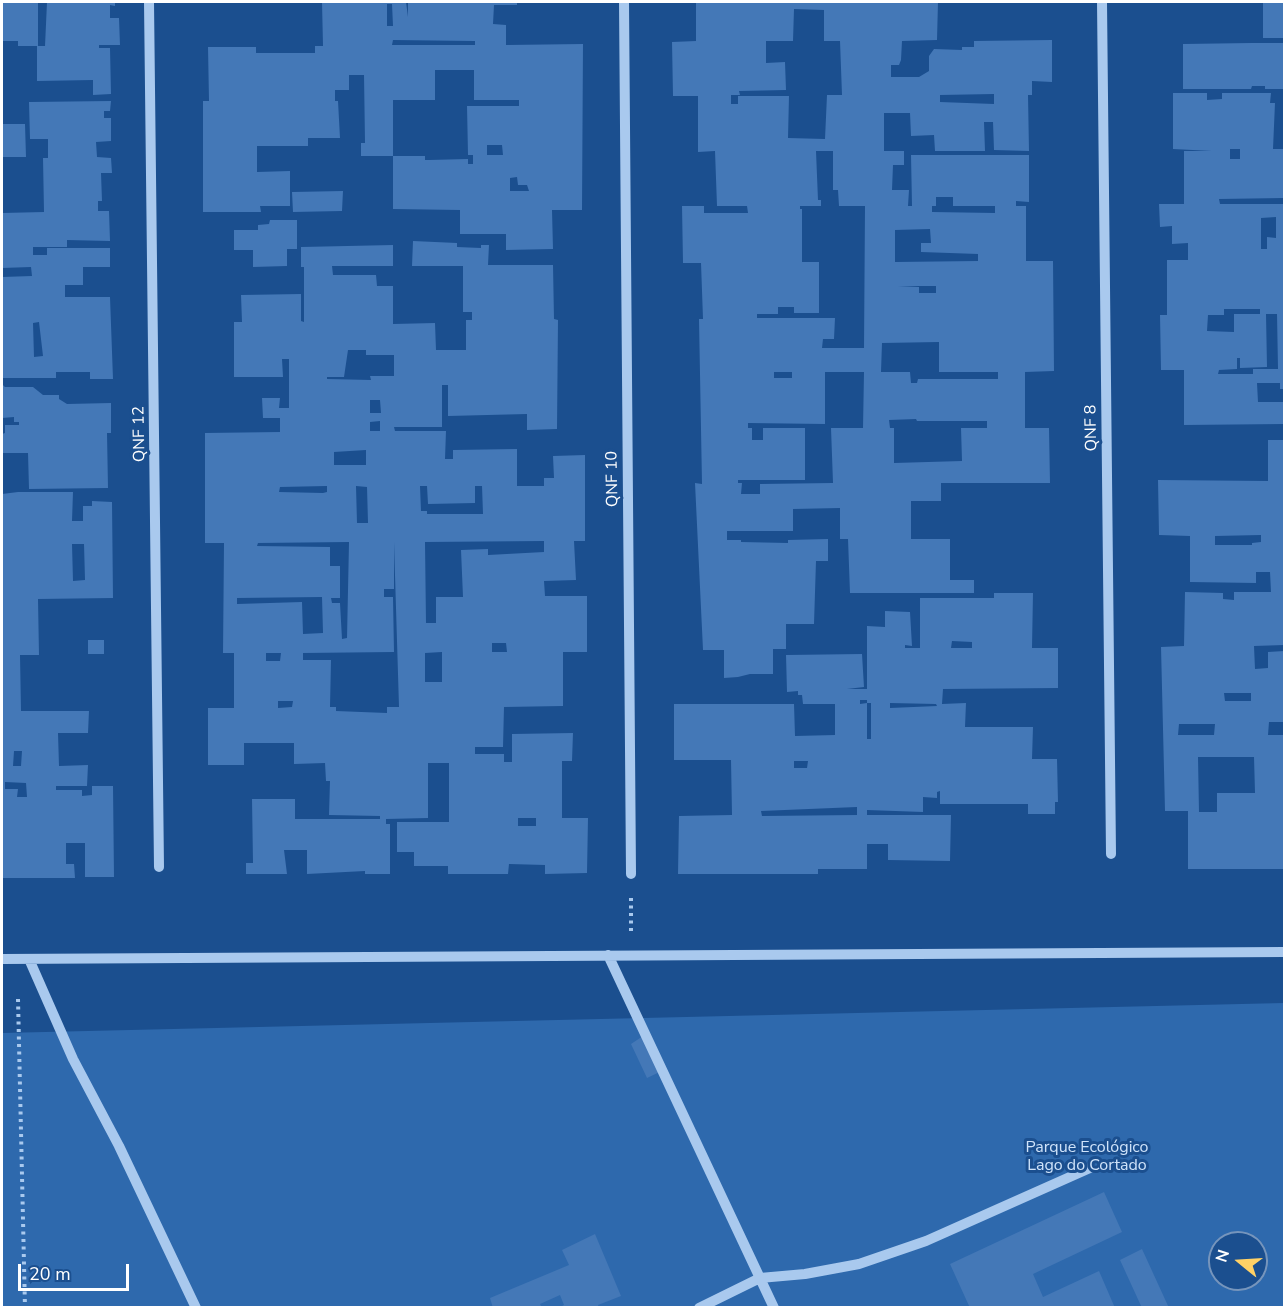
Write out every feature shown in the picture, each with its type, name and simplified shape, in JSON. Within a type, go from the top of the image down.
[{"type":"street","name":"QNF 12","points":[[149,2],[159,867]]},
{"type":"street","name":"QNF 10","points":[[624,2],[631,874]]},
{"type":"street","name":"QNF 8","points":[[1102,2],[1112,854]]},
{"type":"street","points":[[2,959],[1284,951]]},
{"type":"street","points":[[608,956],[774,1308]]},
{"type":"street","points":[[29,959],[73,1059],[119,1146],[196,1308]]},
{"type":"street","points":[[699,1308],[760,1278],[805,1274],[859,1264],[903,1249],[1090,1168]]},
{"type":"path","points":[[631,874],[631,956]]},
{"type":"path","points":[[18,995],[25,1308]]},
{"type":"green space","name":"Parque Ecológico Lago do Cortado","points":[[1284,1003],[1284,1307],[2,1307],[2,1033]]},
{"type":"building","points":[[2,2],[38,2],[38,46],[18,46],[18,41],[2,41]]},
{"type":"building","points":[[47,2],[115,2],[115,6],[110,5],[110,18],[119,18],[120,45],[99,45],[99,48],[110,48],[111,94],[93,95],[93,80],[37,81],[37,46],[45,46]]},
{"type":"building","points":[[322,2],[406,2],[408,17],[408,2],[517,2],[517,5],[494,5],[493,24],[506,25],[506,45],[583,44],[582,210],[552,210],[553,249],[506,250],[506,234],[460,234],[460,210],[393,209],[393,156],[361,156],[361,143],[365,143],[364,75],[349,75],[349,90],[335,90],[335,101],[338,101],[340,138],[308,138],[308,146],[257,146],[257,172],[290,171],[290,206],[260,206],[261,212],[203,212],[203,101],[209,101],[208,47],[256,47],[256,53],[315,53],[315,46],[323,46]],"holes":[[[387,4],[392,4],[393,26],[387,26]],[[393,40],[475,41],[475,45],[392,45]],[[435,70],[474,70],[474,100],[519,100],[519,106],[467,106],[468,155],[473,155],[473,164],[468,164],[468,159],[425,160],[425,156],[393,156],[393,100],[435,100]],[[487,145],[502,145],[503,155],[487,155]],[[517,177],[518,185],[527,185],[529,191],[510,191],[510,178]]]},
{"type":"building","points":[[696,2],[938,2],[937,40],[902,41],[901,60],[899,65],[891,65],[891,77],[919,77],[929,71],[929,56],[934,49],[962,50],[962,47],[974,47],[974,41],[1052,40],[1052,82],[1032,81],[1032,95],[1028,95],[1029,151],[994,150],[993,122],[984,122],[985,151],[935,151],[934,135],[911,136],[910,113],[884,113],[884,151],[904,151],[904,165],[893,165],[892,190],[909,190],[908,206],[912,206],[911,155],[1029,155],[1029,202],[1016,201],[1016,206],[1026,206],[1026,261],[1053,261],[1054,371],[1025,372],[1025,428],[1049,428],[1050,483],[941,483],[941,501],[911,501],[911,539],[950,539],[950,580],[974,580],[974,593],[850,593],[848,539],[840,539],[840,508],[793,509],[793,531],[727,531],[727,540],[741,540],[741,542],[788,543],[788,540],[828,539],[828,561],[816,561],[814,624],[786,624],[786,649],[773,649],[773,674],[750,674],[724,678],[724,650],[703,650],[695,483],[702,484],[699,319],[703,319],[701,263],[683,263],[682,206],[704,206],[704,213],[748,213],[747,206],[717,206],[715,151],[698,152],[698,96],[673,96],[672,42],[696,41]],"holes":[[[794,9],[824,10],[824,41],[840,41],[842,95],[827,95],[825,139],[788,138],[789,96],[738,96],[738,104],[731,104],[731,95],[740,95],[739,91],[786,90],[785,62],[766,63],[766,41],[793,41]],[[994,94],[994,104],[940,102],[940,95]],[[816,151],[833,151],[833,190],[838,190],[839,206],[865,206],[864,348],[822,348],[823,339],[834,339],[835,318],[757,318],[757,314],[778,314],[778,307],[794,307],[794,313],[819,313],[819,262],[802,262],[802,209],[800,206],[821,206],[821,200],[818,200]],[[936,197],[953,197],[953,206],[995,206],[995,213],[932,212],[932,206],[936,206]],[[930,229],[931,243],[921,243],[921,252],[978,254],[978,261],[895,262],[895,230]],[[898,286],[936,286],[936,293],[919,293],[919,287]],[[939,342],[939,372],[998,372],[998,379],[918,379],[917,383],[911,383],[910,372],[881,372],[882,343]],[[774,372],[792,372],[792,378],[774,378]],[[825,372],[864,372],[863,428],[831,428],[833,483],[760,484],[760,494],[741,494],[742,483],[738,483],[738,480],[805,480],[805,428],[763,428],[763,440],[752,440],[752,428],[748,428],[748,423],[825,424]],[[889,420],[987,421],[987,428],[961,428],[962,461],[894,463],[894,428],[890,428]]]},
{"type":"building","points":[[1263,2],[1284,2],[1284,38],[1263,38]]},
{"type":"building","points":[[1284,43],[1284,89],[1252,86],[1251,89],[1183,89],[1183,44]]},
{"type":"building","points":[[1173,93],[1207,93],[1207,100],[1222,99],[1222,93],[1271,93],[1270,103],[1275,103],[1273,149],[1284,149],[1284,198],[1219,199],[1220,204],[1284,204],[1284,389],[1280,389],[1280,383],[1257,383],[1258,402],[1284,402],[1284,424],[1184,425],[1184,370],[1161,370],[1160,315],[1167,315],[1167,260],[1188,260],[1188,243],[1172,244],[1172,226],[1160,227],[1159,204],[1184,204],[1184,151],[1212,151],[1173,149]],"holes":[[[1230,149],[1240,149],[1240,159],[1230,159]],[[1276,217],[1276,238],[1267,237],[1267,249],[1261,249],[1261,218]],[[1224,309],[1260,309],[1260,314],[1234,314],[1234,332],[1207,331],[1208,315],[1224,315]],[[1266,314],[1277,314],[1278,369],[1253,369],[1253,374],[1218,374],[1219,370],[1237,369],[1237,358],[1240,358],[1240,368],[1267,367]]]},
{"type":"building","points":[[111,101],[110,111],[104,111],[104,118],[111,118],[111,141],[96,142],[97,157],[111,158],[112,173],[101,173],[102,201],[98,201],[98,211],[109,211],[110,241],[67,240],[67,247],[33,247],[33,255],[47,255],[47,248],[110,248],[110,267],[83,267],[83,285],[65,285],[65,297],[110,297],[113,379],[90,379],[90,372],[56,372],[56,378],[2,378],[2,277],[32,276],[31,267],[2,268],[2,213],[44,212],[43,158],[48,158],[48,139],[30,139],[29,102]],"holes":[[[39,322],[43,356],[34,357],[33,323]]]},
{"type":"building","points":[[2,124],[25,124],[26,157],[2,157]]},
{"type":"building","points":[[343,191],[342,211],[293,212],[292,192]]},
{"type":"building","points":[[270,220],[297,220],[297,249],[287,249],[287,266],[253,267],[253,250],[234,250],[234,230],[258,230],[258,225],[269,224]]},
{"type":"building","points":[[413,241],[457,243],[457,247],[481,248],[481,245],[489,245],[488,265],[553,265],[554,319],[558,320],[557,429],[527,430],[527,414],[448,416],[448,385],[442,385],[442,427],[394,427],[395,431],[446,431],[445,459],[453,459],[453,450],[517,449],[517,486],[544,486],[544,478],[554,478],[553,456],[585,455],[585,541],[574,541],[576,580],[544,581],[545,596],[587,596],[587,652],[563,652],[563,706],[504,707],[503,747],[475,747],[475,754],[504,754],[504,762],[512,762],[512,734],[573,733],[572,761],[562,761],[562,818],[588,818],[587,873],[545,874],[545,865],[509,864],[508,874],[448,874],[448,866],[414,866],[414,852],[397,852],[397,822],[449,822],[449,763],[428,763],[428,818],[386,819],[386,824],[390,824],[390,874],[365,874],[365,871],[307,874],[307,850],[284,850],[287,874],[246,874],[246,863],[253,863],[252,799],[295,799],[295,819],[380,819],[380,816],[329,815],[330,781],[326,781],[325,763],[294,764],[294,743],[244,743],[244,765],[208,765],[208,708],[234,708],[234,653],[223,653],[224,543],[205,543],[205,433],[280,432],[280,418],[263,418],[262,398],[280,398],[279,408],[289,408],[289,359],[282,359],[283,377],[234,377],[234,322],[242,322],[241,295],[301,294],[301,321],[304,322],[304,267],[301,267],[301,247],[393,245],[393,266],[332,266],[333,275],[376,275],[377,286],[393,286],[393,324],[435,323],[436,350],[466,350],[466,320],[472,320],[472,312],[463,312],[463,266],[412,266]],"holes":[[[348,350],[366,350],[366,355],[394,355],[394,376],[370,376],[371,380],[327,379],[327,377],[344,377]],[[370,400],[380,400],[381,413],[370,413]],[[380,421],[380,431],[370,431],[370,422]],[[366,450],[366,465],[334,465],[334,452]],[[327,486],[327,492],[279,492],[280,487]],[[356,486],[367,487],[368,523],[357,523]],[[420,486],[427,486],[428,504],[475,503],[475,486],[482,486],[483,514],[427,514],[427,511],[421,511]],[[544,541],[544,552],[488,555],[488,549],[461,550],[463,597],[436,597],[436,623],[426,623],[425,542]],[[349,542],[347,638],[342,639],[340,603],[332,603],[331,598],[340,598],[340,566],[330,566],[330,547],[257,546],[258,543]],[[394,542],[399,707],[387,707],[387,713],[336,711],[336,707],[330,707],[331,660],[303,660],[303,653],[394,652],[393,597],[384,597],[384,589],[394,589]],[[322,597],[323,633],[303,634],[302,602],[237,604],[237,598]],[[492,643],[506,643],[507,652],[492,652]],[[442,652],[442,682],[425,682],[425,653]],[[266,653],[281,653],[280,661],[266,661]],[[278,701],[293,701],[292,707],[278,708]],[[518,818],[536,818],[536,826],[518,826]]]},
{"type":"building","points":[[2,384],[5,387],[33,387],[43,395],[59,395],[59,399],[67,404],[111,403],[111,433],[107,433],[108,488],[29,489],[28,453],[2,453],[2,434],[5,433],[5,425],[19,425],[19,422],[14,422],[14,417],[2,418]]},
{"type":"building","points":[[1268,440],[1284,440],[1284,645],[1254,646],[1255,669],[1268,668],[1268,652],[1284,651],[1284,722],[1269,722],[1268,735],[1284,735],[1284,869],[1188,869],[1188,811],[1165,811],[1161,647],[1184,646],[1185,592],[1223,593],[1223,599],[1234,600],[1234,592],[1271,592],[1270,572],[1256,572],[1256,583],[1190,582],[1190,536],[1159,535],[1158,480],[1268,481]],"holes":[[[1261,535],[1261,542],[1252,543],[1252,545],[1215,545],[1215,536]],[[1224,693],[1251,693],[1251,701],[1225,701]],[[1179,724],[1215,724],[1214,735],[1178,735]],[[1198,757],[1254,757],[1255,793],[1217,793],[1217,812],[1199,812]]]},
{"type":"building","points":[[73,492],[72,521],[83,521],[83,506],[92,506],[92,501],[112,502],[113,598],[38,599],[39,655],[20,655],[21,711],[89,711],[88,733],[58,733],[59,766],[88,765],[87,786],[56,786],[56,790],[82,790],[82,796],[92,795],[92,786],[113,786],[114,877],[85,877],[85,843],[66,843],[66,864],[74,864],[75,878],[2,878],[2,494]],"holes":[[[72,544],[84,544],[85,580],[73,581]],[[14,751],[22,751],[21,766],[13,766]],[[5,782],[26,783],[27,797],[17,797],[18,789],[5,789]]]},
{"type":"building","points":[[994,593],[1033,593],[1032,648],[1058,648],[1058,688],[943,689],[942,704],[966,703],[965,727],[1033,727],[1032,759],[1057,759],[1058,802],[1055,802],[1055,814],[1028,814],[1028,804],[940,804],[940,791],[937,792],[937,798],[923,797],[923,812],[867,810],[867,815],[951,815],[950,861],[888,860],[888,844],[867,844],[867,869],[818,869],[818,874],[678,874],[679,816],[732,815],[731,760],[674,760],[674,704],[794,704],[795,736],[835,735],[835,704],[803,704],[802,695],[798,695],[798,691],[787,692],[786,655],[862,654],[864,687],[847,689],[867,689],[867,626],[885,627],[885,611],[910,612],[912,646],[905,645],[905,648],[920,648],[920,598],[994,598]],"holes":[[[952,641],[972,642],[972,648],[951,648]],[[860,700],[867,700],[867,703],[860,704]],[[867,703],[871,703],[871,739],[867,739]],[[890,703],[936,704],[937,706],[890,708]],[[794,761],[808,761],[807,768],[794,768]],[[857,807],[857,815],[762,816],[761,811]]]},
{"type":"building","points":[[88,640],[104,640],[104,654],[88,654]]},
{"type":"building","points":[[649,1032],[666,1069],[647,1078],[631,1044]]},
{"type":"building","points":[[1104,1192],[1122,1232],[1033,1274],[1043,1297],[1099,1271],[1115,1308],[970,1308],[950,1264]]},
{"type":"building","points":[[595,1234],[621,1296],[598,1305],[599,1308],[558,1308],[564,1305],[560,1295],[540,1304],[542,1308],[493,1308],[490,1298],[569,1265],[562,1250]]},
{"type":"building","points":[[1142,1249],[1169,1308],[1142,1308],[1120,1260]]}]
